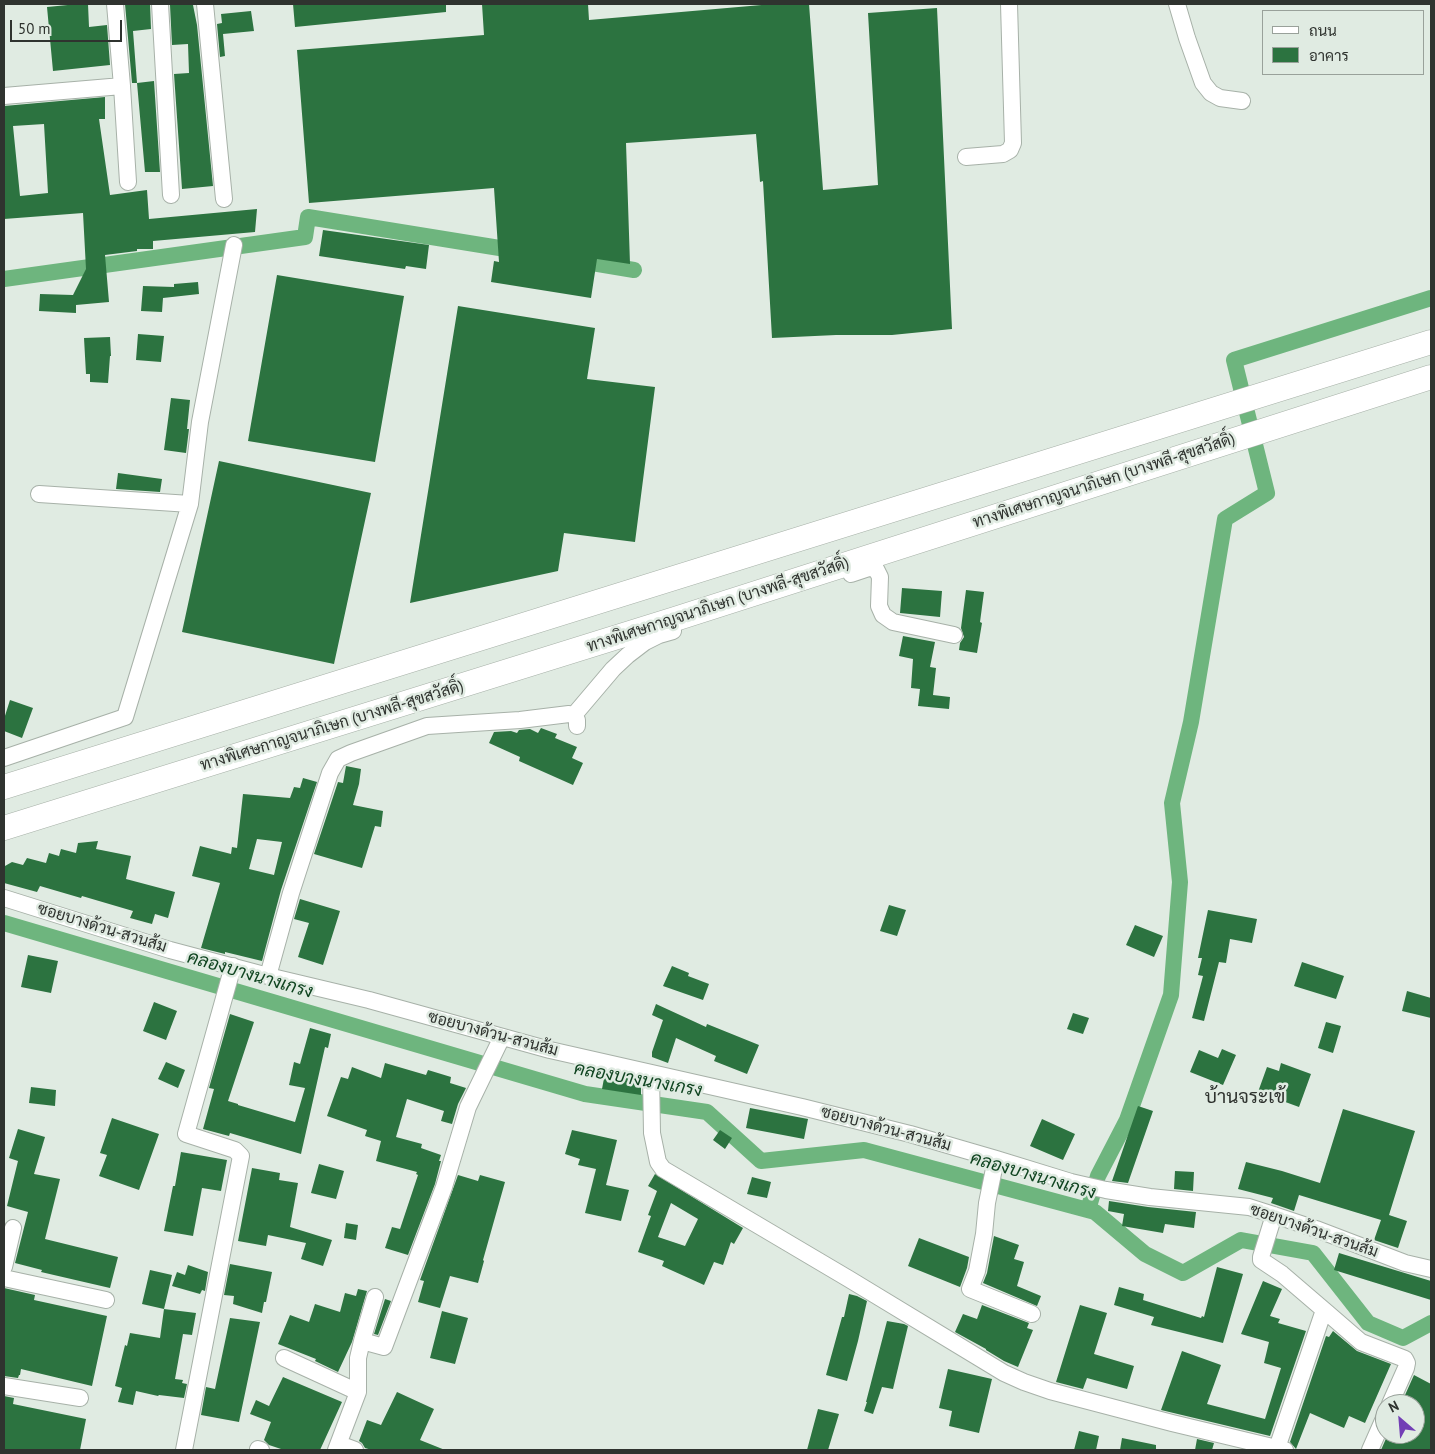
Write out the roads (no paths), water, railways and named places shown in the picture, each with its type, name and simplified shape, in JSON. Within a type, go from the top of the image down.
[{"type":"highway","points":[[4,786],[1431,342]]},
{"type":"highway","name":"ทางพิเศษกาญจนาภิเษก (บางพลี-สุขสวัสดิ์)","points":[[4,828],[674,619],[1431,377]]},
{"type":"street","points":[[115,4],[128,182]]},
{"type":"street","points":[[160,4],[171,195]]},
{"type":"street","points":[[205,4],[224,199]]},
{"type":"street","points":[[966,157],[1003,154],[1010,150],[1013,143],[1009,4]]},
{"type":"street","points":[[1177,4],[1203,83],[1211,93],[1220,98],[1242,101]]},
{"type":"street","points":[[4,96],[122,86]]},
{"type":"street","points":[[4,758],[126,717],[190,504],[200,422],[234,245]]},
{"type":"street","points":[[39,494],[190,504]]},
{"type":"street","points":[[268,976],[330,773],[338,759],[427,726],[520,720],[563,714],[575,721],[613,669],[645,642],[660,635],[869,568],[876,569],[880,577],[879,606],[883,615],[893,622],[954,634]]},
{"type":"street","name":"ซอยบางด้วน-สวนส้ม","points":[[4,898],[170,950],[369,1000],[550,1050],[651,1076],[802,1108],[910,1134],[994,1165],[1106,1190],[1249,1208],[1273,1219],[1316,1229],[1405,1263],[1431,1269]]},
{"type":"street","points":[[184,1450],[242,1156],[235,1150],[186,1134],[233,966]]},
{"type":"street","points":[[362,1341],[384,1347],[444,1187],[468,1107],[502,1037]]},
{"type":"street","points":[[651,1076],[652,1133],[655,1152],[662,1169],[833,1269],[1004,1373],[1043,1389],[1281,1449],[1324,1310]]},
{"type":"street","points":[[994,1165],[984,1234],[977,1270],[970,1289],[1032,1314]]},
{"type":"street","points":[[1273,1219],[1261,1260],[1282,1274],[1361,1342],[1406,1359],[1406,1368],[1394,1394]]},
{"type":"street","points":[[4,1267],[13,1228]]},
{"type":"street","points":[[4,1278],[106,1300]]},
{"type":"street","points":[[355,1450],[338,1447],[358,1392],[358,1358],[375,1298]]},
{"type":"street","points":[[284,1358],[358,1392]]},
{"type":"street","points":[[4,1386],[80,1398]]},
{"type":"waterway","points":[[4,279],[305,237],[308,217],[518,251]]},
{"type":"waterway","points":[[574,260],[634,270]]},
{"type":"waterway","points":[[1088,1210],[1098,1176],[1127,1120],[1171,995],[1180,882],[1172,803],[1191,722],[1225,519],[1267,493],[1234,360],[1431,298]]},
{"type":"waterway","name":"คลองบางนางเกรง","points":[[4,923],[585,1094],[707,1112],[761,1161],[864,1150],[1095,1212],[1145,1254],[1183,1273],[1241,1240],[1313,1253],[1368,1323],[1403,1338],[1431,1323]]},
{"type":"district","name":"บ้านจระเข้","points":[[1245,1098]]}]
